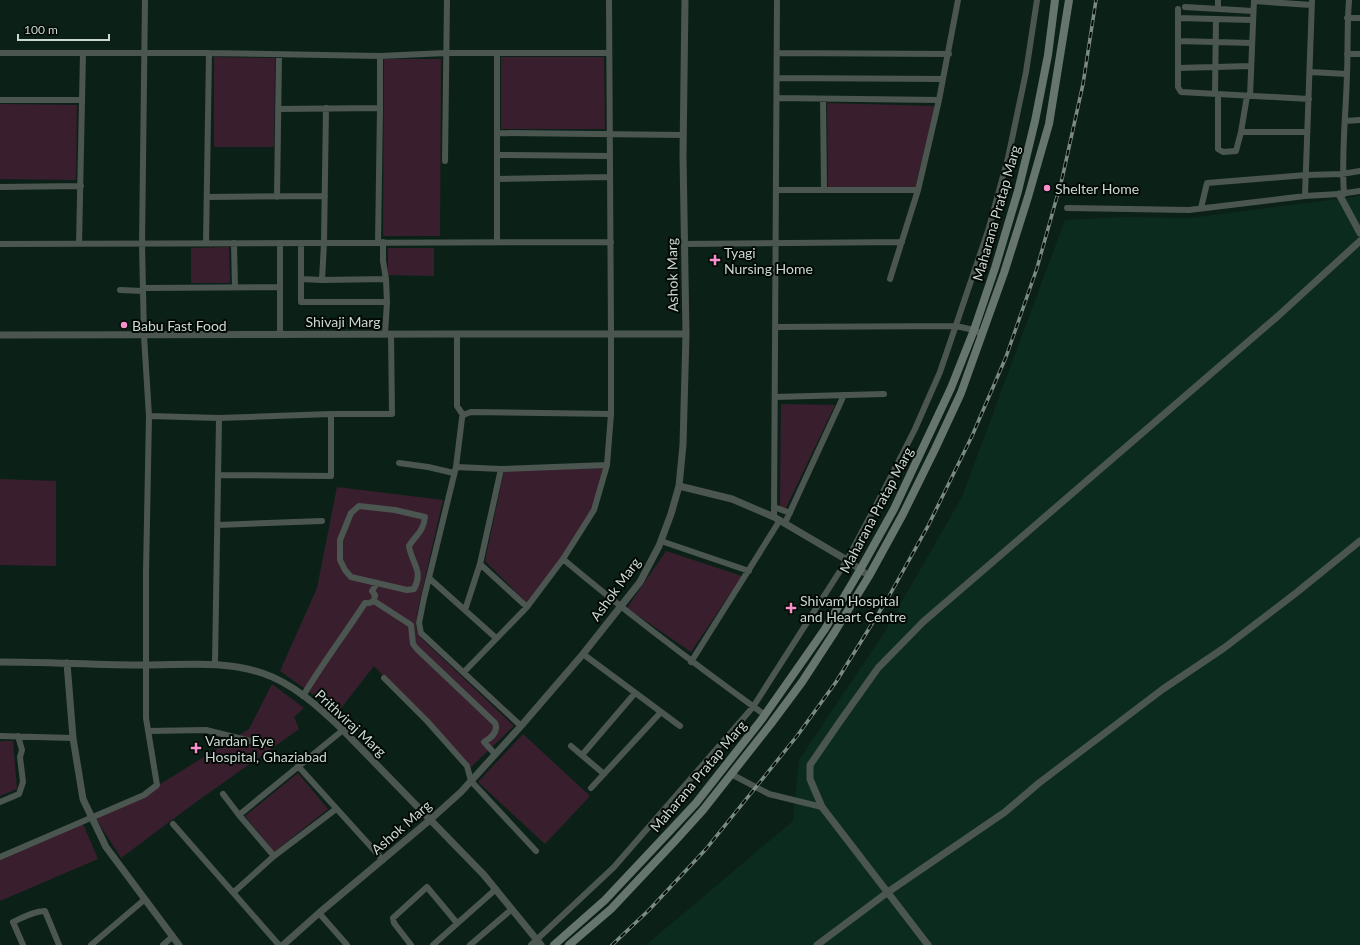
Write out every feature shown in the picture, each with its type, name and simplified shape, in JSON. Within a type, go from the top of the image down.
[{"type":"main road","name":"Maharana Pratap Marg","points":[[554,945],[605,900],[687,814],[765,715],[825,629],[894,509],[951,388],[974,330],[995,268],[1018,191],[1035,121],[1048,55],[1055,0]]},
{"type":"main road","name":"Maharana Pratap Marg","points":[[569,945],[611,909],[675,842],[770,725],[802,682],[834,633],[869,576],[903,514],[961,393],[1004,273],[1049,124],[1069,0]]},
{"type":"street","points":[[0,857],[144,795],[157,785],[146,718],[145,664],[149,416],[144,336],[142,244],[145,0]]},
{"type":"street","points":[[445,161],[447,0]]},
{"type":"street","points":[[464,672],[527,607],[563,559],[594,510],[607,465],[610,414],[611,335],[608,0]]},
{"type":"street","name":"Ashok Marg","points":[[283,945],[461,792],[521,726],[583,654],[640,582],[661,541],[672,514],[679,486],[684,445],[686,334],[683,135],[685,0]]},
{"type":"street","points":[[777,0],[774,507],[780,520]]},
{"type":"street","points":[[890,279],[918,190],[944,79],[958,0]]},
{"type":"street","points":[[532,945],[540,942],[614,867],[753,707],[847,560],[915,429],[940,372],[956,326],[988,231],[1008,158],[1026,72],[1037,0]]},
{"type":"street","points":[[1218,0],[1218,9]]},
{"type":"street","points":[[1349,0],[1347,18],[1347,74],[1341,194],[1360,232]]},
{"type":"street","points":[[1216,19],[1215,67],[1218,150],[1223,152],[1235,152],[1249,96],[1254,1],[1312,3],[1305,196]]},
{"type":"street","points":[[1185,7],[1253,11]]},
{"type":"street","points":[[1178,8],[1178,87],[1181,92],[1309,99]]},
{"type":"street","points":[[1178,18],[1253,20]]},
{"type":"street","points":[[1347,18],[1360,18]]},
{"type":"street","points":[[1178,41],[1252,43]]},
{"type":"street","points":[[0,53],[209,53],[380,56],[446,53],[609,53]]},
{"type":"street","points":[[79,244],[83,53]]},
{"type":"street","points":[[206,243],[209,53]]},
{"type":"street","points":[[496,53],[498,242]]},
{"type":"street","points":[[777,53],[948,54]]},
{"type":"street","points":[[1347,54],[1360,54]]},
{"type":"street","points":[[277,196],[279,55]]},
{"type":"street","points":[[149,416],[218,418],[331,414],[392,414],[386,279],[380,242],[380,56]]},
{"type":"street","points":[[1178,68],[1251,66]]},
{"type":"street","points":[[1310,72],[1347,74]]},
{"type":"street","points":[[777,78],[944,79]]},
{"type":"street","points":[[776,98],[939,100]]},
{"type":"street","points":[[823,99],[824,190]]},
{"type":"street","points":[[0,100],[82,100]]},
{"type":"street","points":[[278,108],[380,108]]},
{"type":"street","points":[[322,280],[326,108]]},
{"type":"street","points":[[1345,121],[1360,120]]},
{"type":"street","points":[[1241,132],[1308,132]]},
{"type":"street","points":[[497,133],[683,135]]},
{"type":"street","points":[[497,155],[610,156]]},
{"type":"street","points":[[1201,208],[1207,183],[1306,175],[1342,174],[1360,171]]},
{"type":"street","points":[[497,179],[610,177]]},
{"type":"street","points":[[0,187],[80,186]]},
{"type":"street","points":[[776,190],[918,190]]},
{"type":"street","points":[[1067,208],[1189,210],[1360,191]]},
{"type":"street","points":[[207,197],[325,196]]},
{"type":"street","points":[[928,945],[822,807],[810,779],[810,765],[878,668],[923,622],[1254,337],[1360,241]]},
{"type":"street","points":[[0,244],[610,242]]},
{"type":"street","points":[[684,244],[902,242]]},
{"type":"street","points":[[234,243],[235,287]]},
{"type":"street","points":[[280,243],[280,335]]},
{"type":"street","points":[[302,243],[301,302],[387,302]]},
{"type":"street","points":[[301,280],[386,279]]},
{"type":"street","points":[[120,290],[280,287]]},
{"type":"street","points":[[775,327],[956,326],[974,330],[982,334]]},
{"type":"street","points":[[458,334],[457,406],[463,415]]},
{"type":"street","name":"Shivaji Marg","points":[[0,335],[144,336],[686,334]]},
{"type":"street","points":[[775,397],[884,394]]},
{"type":"street","points":[[691,662],[780,520],[790,513],[844,395]]},
{"type":"street","points":[[521,726],[421,633],[419,623],[455,470],[461,420],[463,415],[471,412],[610,414]]},
{"type":"street","points":[[218,475],[331,476],[331,414]]},
{"type":"street","points":[[215,664],[218,525],[218,418]]},
{"type":"street","points":[[399,464],[455,470],[607,465]]},
{"type":"street","points":[[465,610],[480,564],[501,469]]},
{"type":"street","points":[[679,486],[732,499],[780,520],[847,560],[869,576]]},
{"type":"street","points":[[358,506],[396,510],[425,517],[424,525],[420,533],[409,546],[418,570],[418,582],[414,589],[407,590],[377,583],[351,577],[345,570],[340,560],[340,540],[351,513],[358,506]]},
{"type":"street","points":[[774,507],[790,513]]},
{"type":"street","points":[[218,525],[322,520]]},
{"type":"street","points":[[661,541],[749,570]]},
{"type":"street","points":[[816,945],[888,892],[1005,812],[1039,783],[1163,689],[1224,648],[1290,598],[1360,541]]},
{"type":"street","points":[[563,559],[620,607],[691,662],[765,715]]},
{"type":"street","points":[[480,564],[527,607]]},
{"type":"street","points":[[429,578],[496,638]]},
{"type":"street","points":[[374,601],[375,595],[372,591],[377,583]]},
{"type":"street","points":[[303,696],[319,669],[347,631],[365,603],[374,601]]},
{"type":"street","points":[[374,601],[411,625],[413,644],[417,650],[495,723],[497,726],[496,732],[491,738],[484,742],[495,754]]},
{"type":"street","points":[[583,654],[680,726]]},
{"type":"street","name":"Prithviraj Marg","points":[[0,662],[215,664],[263,673],[278,680],[323,711],[343,730],[484,875],[540,942]]},
{"type":"street","points":[[68,662],[73,738],[83,799],[106,847],[179,945]]},
{"type":"street","points":[[384,678],[421,714],[468,766],[471,781],[536,851]]},
{"type":"street","points":[[582,755],[635,693]]},
{"type":"street","points":[[591,788],[661,712]]},
{"type":"street","points":[[148,731],[206,730],[250,741]]},
{"type":"street","points":[[238,815],[343,730]]},
{"type":"street","points":[[0,736],[73,738]]},
{"type":"street","points":[[0,802],[19,794],[23,782],[20,757],[22,750],[18,736]]},
{"type":"street","points":[[570,746],[604,774]]},
{"type":"street","points":[[298,766],[383,860]]},
{"type":"street","points":[[731,774],[769,794],[822,807]]},
{"type":"street","points":[[223,794],[238,815],[274,856]]},
{"type":"street","points":[[234,892],[274,856],[336,809]]},
{"type":"street","points":[[173,824],[279,945]]},
{"type":"street","points":[[411,945],[394,922],[393,918],[427,887],[457,923]]},
{"type":"street","points":[[433,945],[496,889]]},
{"type":"street","points":[[91,945],[144,900]]},
{"type":"street","points":[[470,945],[512,909]]},
{"type":"street","points":[[23,945],[13,922],[33,914],[36,911],[46,911],[60,945]]},
{"type":"street","points":[[319,913],[347,945]]},
{"type":"street","points":[[163,945],[172,937]]},
{"type":"shaded area","points":[[214,57],[275,58],[274,147],[214,147]]},
{"type":"shaded area","points":[[501,57],[604,57],[605,129],[501,129]]},
{"type":"shaded area","points":[[384,59],[441,59],[440,236],[383,236]]},
{"type":"shaded area","points":[[827,103],[935,106],[915,188],[828,187]]},
{"type":"shaded area","points":[[0,104],[77,105],[76,180],[0,179]]},
{"type":"shaded area","points":[[1360,196],[1360,945],[646,945],[793,821],[799,760],[882,636],[962,497],[1065,220],[1123,217],[1191,218]]},
{"type":"shaded area","points":[[229,247],[230,283],[191,283],[191,248]]},
{"type":"shaded area","points":[[388,248],[434,248],[434,276],[388,275]]},
{"type":"shaded area","points":[[781,404],[835,405],[785,510],[780,506]]},
{"type":"shaded area","points":[[603,468],[592,510],[561,562],[527,603],[485,561],[504,471]]},
{"type":"shaded area","points":[[0,479],[56,481],[56,566],[0,565]]},
{"type":"shaded area","points":[[337,487],[443,500],[417,613],[416,627],[421,638],[514,726],[471,767],[374,666],[338,712],[280,671],[317,588]]},
{"type":"shaded area","points":[[666,551],[742,576],[691,652],[627,608]]},
{"type":"shaded area","points":[[272,684],[304,708],[294,717],[299,729],[196,802],[121,858],[96,819],[162,783],[249,729]]},
{"type":"shaded area","points":[[523,734],[590,796],[545,844],[478,782]]},
{"type":"shaded area","points":[[0,741],[13,741],[17,789],[0,796]]},
{"type":"shaded area","points":[[298,773],[328,809],[274,852],[245,816]]},
{"type":"shaded area","points":[[83,824],[98,859],[0,901],[0,860]]},
{"type":"railway","points":[[612,945],[649,910],[706,849],[797,736],[836,682],[888,598],[928,526],[972,436],[1006,357],[1037,268],[1062,179],[1083,84],[1096,0]]},
{"type":"place","name":"Shelter Home","points":[[1047,188]]},
{"type":"place","name":"Tyagi Nursing Home","points":[[715,260]]},
{"type":"place","name":"Babu Fast Food","points":[[124,325]]},
{"type":"place","name":"Shivam Hospital and Heart Centre","points":[[791,608]]},
{"type":"place","name":"Vardan Eye Hospital, Ghaziabad","points":[[196,748]]}]
